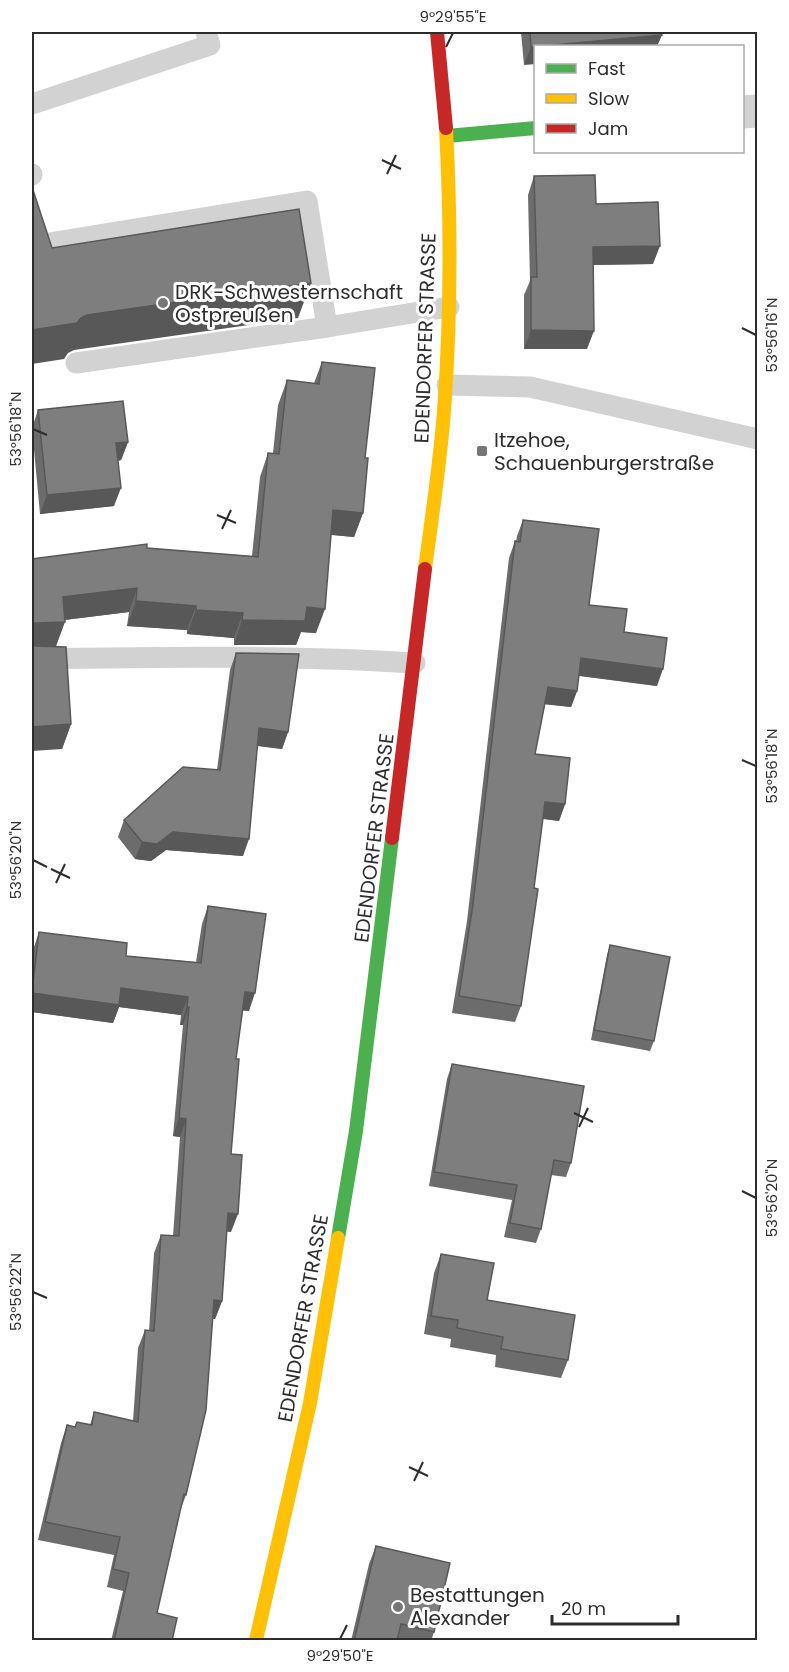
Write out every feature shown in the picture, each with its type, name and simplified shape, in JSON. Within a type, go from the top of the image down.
[{"type":"street","name":"EDENDORFER STRASSE","points":[[256,1641],[309,1403],[356,1131],[415,663],[447,386],[449,307],[447,136],[437,32]]},
{"type":"street","points":[[447,136],[534,129]]},
{"type":"lane","points":[[32,104],[210,45],[206,32]]},
{"type":"lane","points":[[49,243],[307,201],[327,327]]},
{"type":"lane","points":[[76,363],[449,307]]},
{"type":"lane","points":[[447,386],[530,387],[758,439]]},
{"type":"lane","points":[[32,659],[189,656],[329,658],[415,663]]},
{"type":"building","points":[[530,32],[661,32],[662,35],[534,45],[531,47]]},
{"type":"building","points":[[595,175],[596,204],[658,202],[660,246],[593,247],[594,331],[531,330],[531,277],[537,277],[534,176]]},
{"type":"building","points":[[32,187],[52,248],[299,209],[311,283],[87,315],[77,323],[32,330]]},
{"type":"building","points":[[322,362],[375,368],[365,458],[368,458],[363,513],[333,510],[325,609],[307,607],[305,621],[242,620],[243,613],[196,610],[196,606],[136,601],[137,588],[63,597],[65,622],[35,623],[32,627],[32,559],[147,544],[147,548],[258,557],[268,453],[279,454],[287,380],[319,384]]},
{"type":"building","points":[[123,401],[128,442],[116,443],[121,488],[47,495],[38,410]]},
{"type":"building","points":[[523,520],[599,529],[589,605],[627,609],[624,632],[667,638],[663,669],[581,658],[577,691],[548,687],[535,754],[570,758],[565,804],[545,802],[534,888],[538,889],[521,1006],[459,996],[473,904],[515,541],[520,542]]},
{"type":"building","points":[[32,643],[35,646],[66,647],[71,724],[32,727]]},
{"type":"building","points":[[236,653],[299,654],[288,732],[259,728],[249,839],[173,832],[157,844],[142,842],[124,820],[183,767],[220,770]]},
{"type":"building","points":[[208,906],[266,914],[255,993],[245,992],[236,1059],[239,1059],[231,1154],[242,1155],[238,1214],[228,1213],[222,1301],[214,1300],[206,1410],[157,1613],[177,1618],[172,1641],[114,1641],[129,1573],[113,1569],[120,1537],[45,1522],[67,1425],[75,1427],[77,1422],[92,1425],[94,1412],[138,1422],[145,1330],[154,1331],[161,1235],[179,1236],[186,1119],[179,1118],[188,997],[121,988],[119,1005],[32,993],[39,932],[127,943],[126,956],[201,963]]},
{"type":"building","points":[[610,945],[670,957],[654,1041],[594,1030]]},
{"type":"building","points":[[452,1064],[584,1086],[571,1163],[554,1160],[541,1229],[510,1223],[517,1185],[434,1172]]},
{"type":"building","points":[[441,1254],[494,1263],[487,1300],[575,1315],[568,1360],[501,1349],[503,1337],[457,1328],[458,1320],[431,1316]]},
{"type":"building","name":"Bestattungen Alexander","points":[[376,1546],[450,1563],[434,1632],[401,1624],[397,1641],[354,1641]]},
{"type":"traffic: fast","points":[[447,136],[534,128]]},
{"type":"traffic: fast","points":[[338,1238],[356,1131],[392,838]]},
{"type":"traffic: slow","points":[[425,569],[440,451],[448,340],[450,270],[446,128]]},
{"type":"traffic: slow","points":[[256,1640],[310,1403],[338,1238]]},
{"type":"traffic: jam","points":[[437,32],[446,128]]},
{"type":"traffic: jam","points":[[392,838],[425,569]]},
{"type":"place","name":"DRK-Schwesternschaft Ostpreußen","points":[[163,303]]},
{"type":"place","name":"Itzehoe, Schauenburgerstraße","points":[[482,451]]},
{"type":"place","name":"Bestattungen Alexander","points":[[398,1607]]}]
